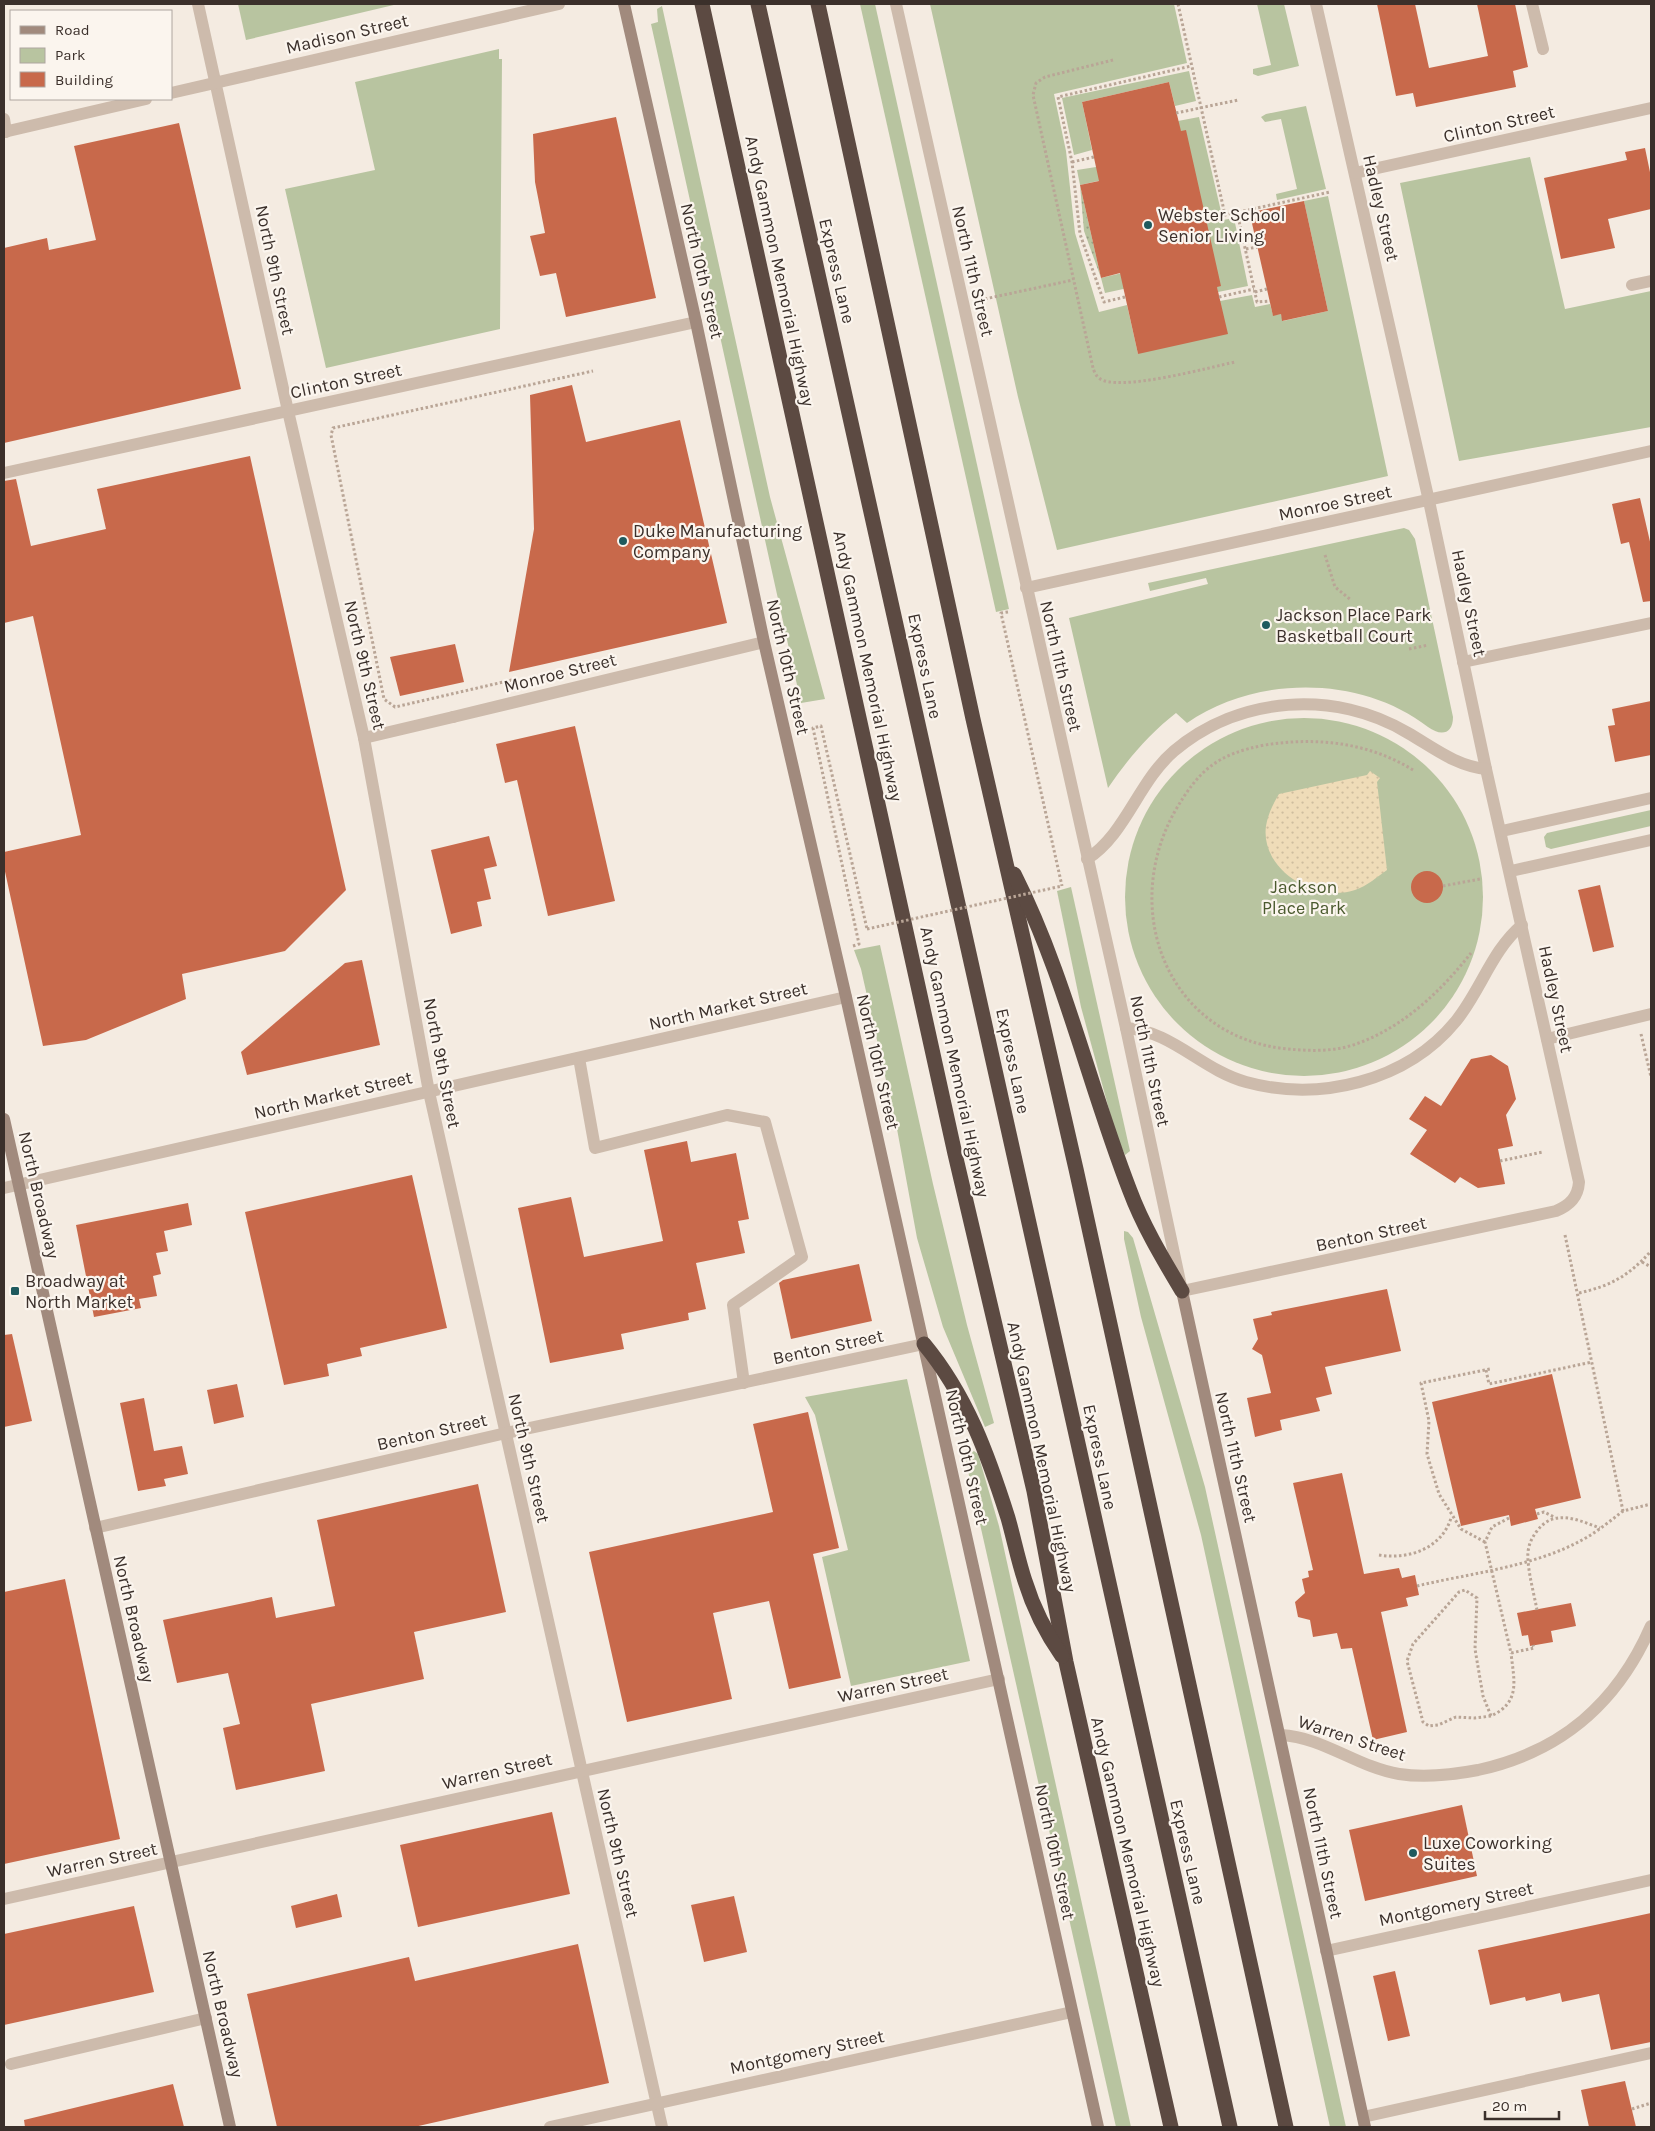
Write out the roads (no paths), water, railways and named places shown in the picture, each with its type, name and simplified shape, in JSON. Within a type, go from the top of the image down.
[{"type":"highway","name":"Andy Gammon Memorial Highway","points":[[702,4],[959,1172],[1034,1491],[1066,1662],[1171,2127]]},
{"type":"highway","name":"Express Lane","points":[[758,4],[1230,2127]]},
{"type":"highway","points":[[818,4],[1004,855],[1076,1169],[1286,2127]]},
{"type":"highway","points":[[1004,855],[1032,910],[1053,962],[1130,1193],[1151,1237],[1182,1291]]},
{"type":"highway","points":[[924,1344],[957,1389],[974,1421],[997,1484],[1025,1581],[1046,1630],[1066,1662]]},
{"type":"street","name":"North 9th Street","points":[[198,4],[288,411],[364,738],[429,1092],[662,2127]]},
{"type":"street","name":"Madison Street","points":[[172,93],[559,4]]},
{"type":"street","name":"North 10th Street","points":[[624,4],[696,322],[764,642],[846,997],[1098,2127]]},
{"type":"street","name":"North 11th Street","points":[[896,4],[1126,1028],[1364,2122]]},
{"type":"street","name":"Hadley Street","points":[[1316,4],[1429,501],[1486,769],[1502,831],[1579,1182],[1578,1191],[1566,1207]]},
{"type":"street","points":[[1532,4],[1543,49]]},
{"type":"street","points":[[5,128],[141,100]]},
{"type":"street","name":"Clinton Street","points":[[1355,172],[1651,108]]},
{"type":"street","points":[[1632,286],[1651,281]]},
{"type":"street","name":"Clinton Street","points":[[4,474],[696,322]]},
{"type":"street","name":"Monroe Street","points":[[1026,588],[1651,451]]},
{"type":"street","points":[[1463,662],[1651,623]]},
{"type":"street","name":"Monroe Street","points":[[364,738],[764,642]]},
{"type":"street","points":[[1087,859],[1111,839],[1133,802],[1173,752],[1209,727],[1233,715],[1269,706],[1305,703],[1340,707],[1374,716],[1408,732],[1458,762],[1473,768],[1486,769]]},
{"type":"street","points":[[1502,831],[1651,798]]},
{"type":"street","points":[[1511,871],[1651,840]]},
{"type":"street","points":[[1126,1028],[1144,1029],[1162,1037],[1222,1072],[1239,1080],[1271,1089],[1306,1091],[1343,1087],[1378,1076],[1408,1062],[1435,1041],[1455,1022],[1508,936],[1522,925]]},
{"type":"street","name":"North Market Street","points":[[4,1188],[846,997]]},
{"type":"street","points":[[1547,1039],[1651,1014]]},
{"type":"street","points":[[579,1058],[595,1148],[727,1115],[765,1122],[802,1257],[733,1305],[744,1382]]},
{"type":"street","name":"North Broadway","points":[[4,1118],[230,2127]]},
{"type":"street","name":"Benton Street","points":[[1182,1291],[1480,1229],[1566,1207]]},
{"type":"street","name":"Benton Street","points":[[95,1528],[506,1433],[924,1344]]},
{"type":"street","name":"Warren Street","points":[[1281,1735],[1308,1740],[1364,1764],[1398,1774],[1429,1776],[1460,1774],[1495,1766],[1556,1742],[1586,1718],[1611,1692],[1631,1666],[1651,1626]]},
{"type":"street","name":"Warren Street","points":[[4,1899],[581,1770],[999,1680]]},
{"type":"street","name":"Montgomery Street","points":[[1326,1951],[1651,1880]]},
{"type":"street","name":"Montgomery Street","points":[[550,2127],[1072,2012]]},
{"type":"street","points":[[11,2064],[206,2018]]},
{"type":"street","points":[[1364,2122],[1651,2053]]},
{"type":"place","name":"Webster School Senior Living","points":[[1148,225]]},
{"type":"place","name":"Duke Manufacturing Company","points":[[623,541]]},
{"type":"place","name":"Jackson Place Park Basketball Court","points":[[1266,625]]},
{"type":"place","name":"Broadway at North Market","points":[[15,1291]]},
{"type":"place","name":"Luxe Coworking Suites","points":[[1413,1853]]},
{"type":"park label","name":"Jackson Place Park","points":[[1304,898]]}]
